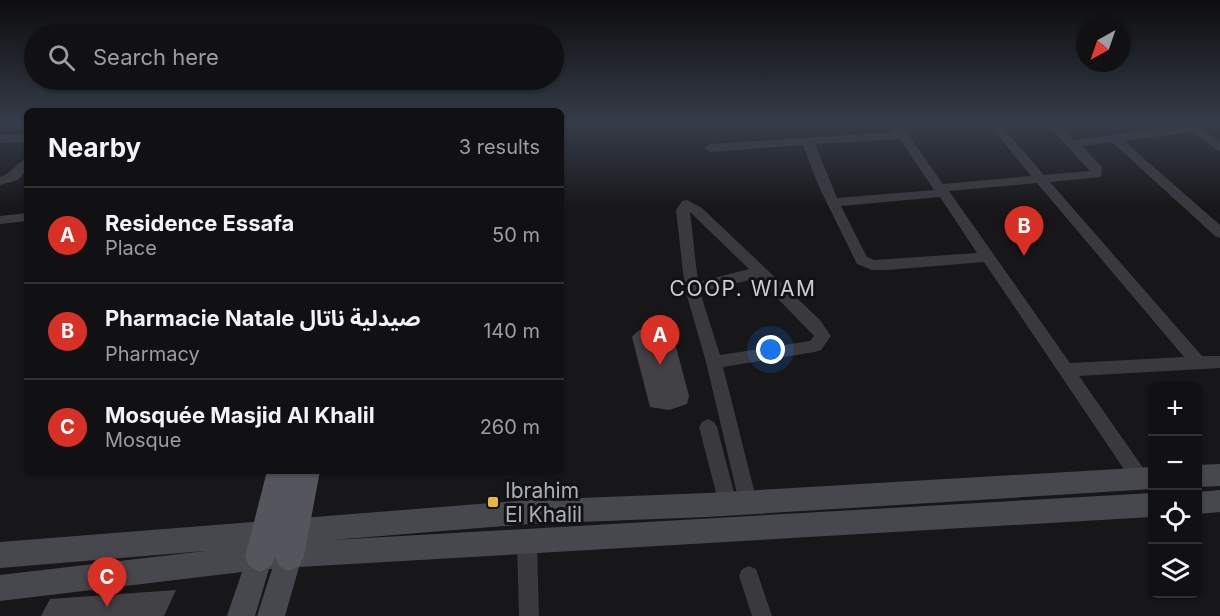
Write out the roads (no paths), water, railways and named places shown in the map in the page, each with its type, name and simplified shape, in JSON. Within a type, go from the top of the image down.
[{"type":"main road","points":[[272,616],[281,474]]},
{"type":"main road","points":[[242,616],[278,544],[305,474]]},
{"type":"main road","points":[[1202,476],[1220,475]]},
{"type":"main road","points":[[0,588],[278,544],[528,512],[738,503],[1146,478]]},
{"type":"main road","points":[[1202,502],[1220,501]]},
{"type":"main road","points":[[0,555],[278,544],[527,543],[1148,505]]},
{"type":"street","points":[[812,152],[858,255],[872,265],[987,257]]},
{"type":"street","points":[[915,152],[1066,370],[1146,478]]},
{"type":"street","points":[[1018,152],[1198,363]]},
{"type":"street","points":[[833,202],[1097,174],[1097,169],[1080,152]]},
{"type":"street","points":[[1129,152],[1220,233]]},
{"type":"street","points":[[0,181],[14,177],[24,166]]},
{"type":"street","points":[[714,363],[815,346],[822,340],[821,330],[697,211],[686,204],[684,222],[692,289],[714,363],[738,503]]},
{"type":"street","points":[[0,220],[24,217]]},
{"type":"street","points":[[692,289],[760,272]]},
{"type":"street","points":[[1066,370],[1220,362]]},
{"type":"street","points":[[708,427],[738,503]]},
{"type":"street","points":[[527,543],[529,616]]},
{"type":"street","points":[[750,576],[762,616]]},
{"type":"place","name":"Pharmacie Natale صيدلية ناتال","points":[[1024,256]]},
{"type":"place","name":"Residence Essafa","points":[[660,365]]},
{"type":"place","name":"Ibrahim El Khalil","points":[[493,502]]},
{"type":"place","name":"Mosquée Masjid Al Khalil","points":[[107,607]]},
{"type":"district","name":"COOP. WIAM","points":[[743,288]]}]
